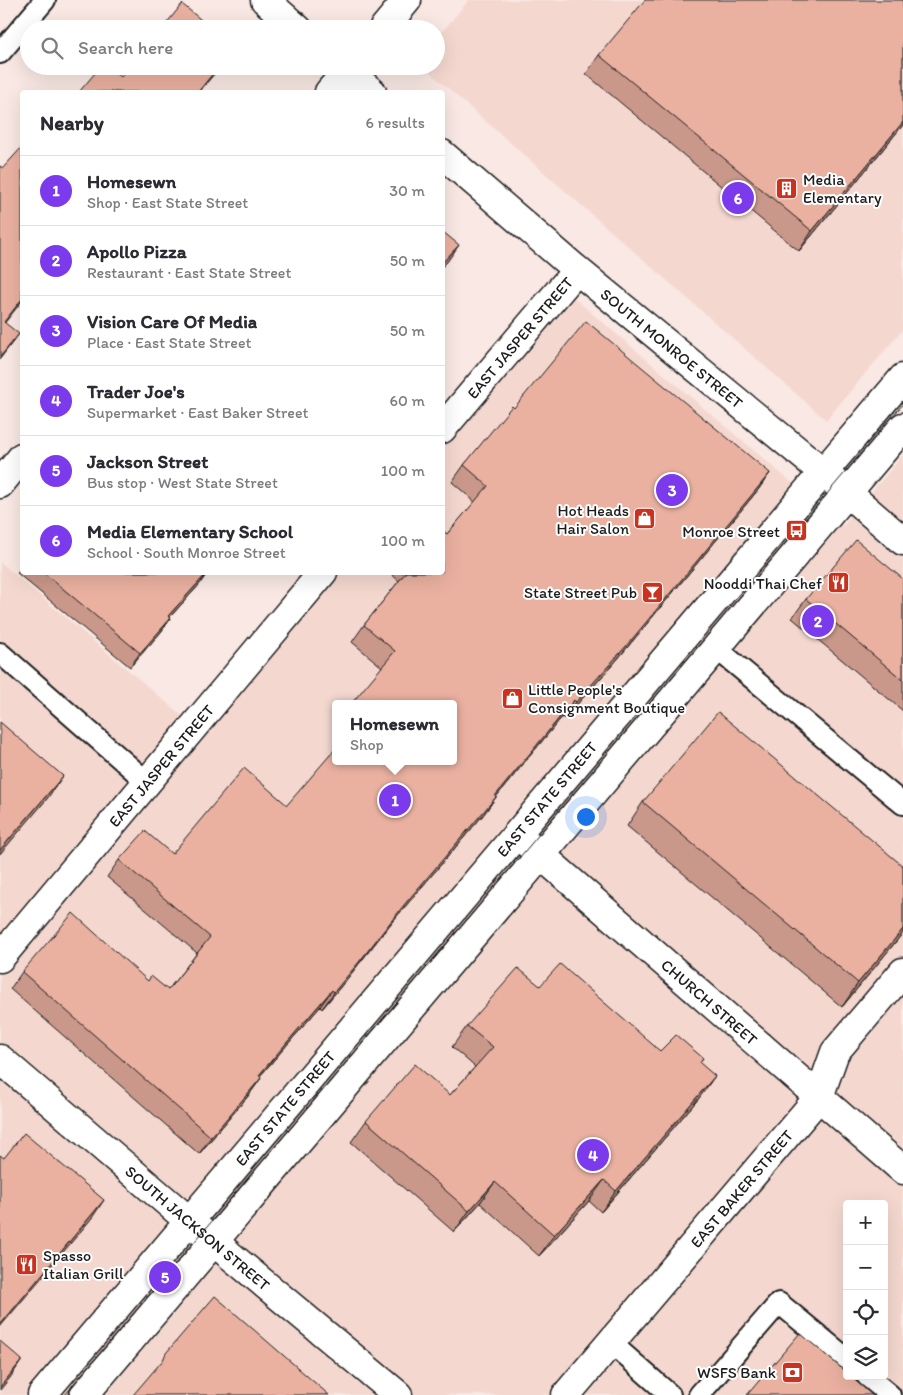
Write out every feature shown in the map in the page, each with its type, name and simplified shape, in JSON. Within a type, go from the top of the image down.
[{"type":"street","points":[[265,0],[288,20]]},
{"type":"street","points":[[390,20],[407,0]]},
{"type":"street","points":[[330,90],[341,75]]},
{"type":"street","points":[[354,75],[370,90]]},
{"type":"street","name":"SOUTH MONROE STREET","points":[[445,157],[577,270],[823,472],[903,541]]},
{"type":"street","name":"EAST JASPER STREET","points":[[445,426],[577,270]]},
{"type":"street","name":"EAST STATE STREET","points":[[42,1395],[903,378]]},
{"type":"street","name":"EAST STATE STREET","points":[[84,1395],[903,427]]},
{"type":"street","points":[[0,484],[20,459]]},
{"type":"street","name":"EAST JASPER STREET","points":[[0,958],[320,575]]},
{"type":"street","name":"CHURCH STREET","points":[[516,834],[903,1170]]},
{"type":"street","name":"EAST BAKER STREET","points":[[566,1395],[819,1097],[835,1052],[903,972]]},
{"type":"street","name":"SOUTH JACKSON STREET","points":[[0,1059],[398,1395]]},
{"type":"lane","points":[[28,20],[45,0]]},
{"type":"lane","points":[[0,53],[20,29]]},
{"type":"lane","points":[[716,648],[903,804]]},
{"type":"lane","points":[[0,653],[147,782]]},
{"type":"lane","points":[[699,1395],[779,1303],[843,1356]]},
{"type":"lane","points":[[610,1342],[670,1395]]},
{"type":"lane","points":[[872,1380],[890,1395]]},
{"type":"shaded area","points":[[469,0],[903,0],[903,329],[826,420],[433,75],[445,75],[445,28]]},
{"type":"shaded area","points":[[555,282],[843,526],[903,455],[903,1395],[0,1395],[0,562],[186,719],[308,575],[445,575],[445,413]]},
{"type":"building","name":"Media Elementary","points":[[645,0],[903,0],[903,122],[812,231],[599,55]]},
{"type":"building","points":[[182,4],[201,20],[169,20]]},
{"type":"building","points":[[93,75],[119,75],[121,77],[123,75],[212,75],[200,90],[81,90]]},
{"type":"building","points":[[20,149],[20,302],[4,322],[19,334],[0,357],[0,166],[3,168]]},
{"type":"building","points":[[445,233],[459,245],[445,260]]},
{"type":"building","points":[[586,321],[770,473],[628,644],[576,702],[574,700],[334,992],[332,990],[259,1075],[261,1078],[211,1137],[22,972],[73,913],[148,981],[151,976],[168,990],[210,937],[119,860],[145,831],[172,854],[244,768],[287,805],[332,753],[332,765],[457,765],[457,700],[354,700],[395,651],[364,625],[404,575],[445,575],[445,532],[447,534],[488,486],[464,465],[512,406],[514,408]]},
{"type":"building","points":[[856,540],[903,579],[903,680],[806,599]]},
{"type":"building","points":[[47,575],[205,575],[168,616],[171,618],[140,653]]},
{"type":"building","points":[[718,712],[903,866],[903,929],[858,983],[643,802]]},
{"type":"building","points":[[0,722],[63,776],[0,850]]},
{"type":"building","points":[[560,964],[660,1051],[676,1035],[703,1058],[700,1063],[715,1076],[616,1191],[604,1180],[554,1235],[495,1182],[469,1211],[366,1121],[415,1064],[450,1095],[493,1047],[467,1026],[518,968],[540,986]]},
{"type":"building","name":"Spasso Italian Grill","points":[[24,1133],[104,1200],[0,1325],[0,1155],[4,1158]]},
{"type":"building","points":[[215,1296],[329,1395],[133,1395]]},
{"type":"building","points":[[800,1333],[843,1370],[843,1380],[855,1380],[872,1395],[747,1395]]},
{"type":"building","points":[[0,1341],[22,1360],[0,1387]]},
{"type":"tram line","points":[[65,1395],[903,404]]},
{"type":"place","name":"Media Elementary","points":[[787,188]]},
{"type":"place","name":"Media Elementary School","points":[[738,198]]},
{"type":"place","name":"Vision Care Of Media","points":[[672,490]]},
{"type":"place","name":"Hot Heads Hair Salon","points":[[645,519]]},
{"type":"place","name":"Monroe Street","points":[[796,531]]},
{"type":"place","name":"Nooddi Thai Chef","points":[[838,583]]},
{"type":"place","name":"State Street Pub","points":[[653,592]]},
{"type":"place","name":"Apollo Pizza","points":[[818,621]]},
{"type":"place","name":"Little People's Consignment Boutique","points":[[512,698]]},
{"type":"place","name":"Homesewn","points":[[395,800]]},
{"type":"place","name":"Trader Joe's","points":[[593,1155]]},
{"type":"place","name":"Spasso Italian Grill","points":[[27,1264]]},
{"type":"place","name":"Jackson Street","points":[[165,1277]]},
{"type":"place","name":"WSFS Bank","points":[[792,1372]]}]
